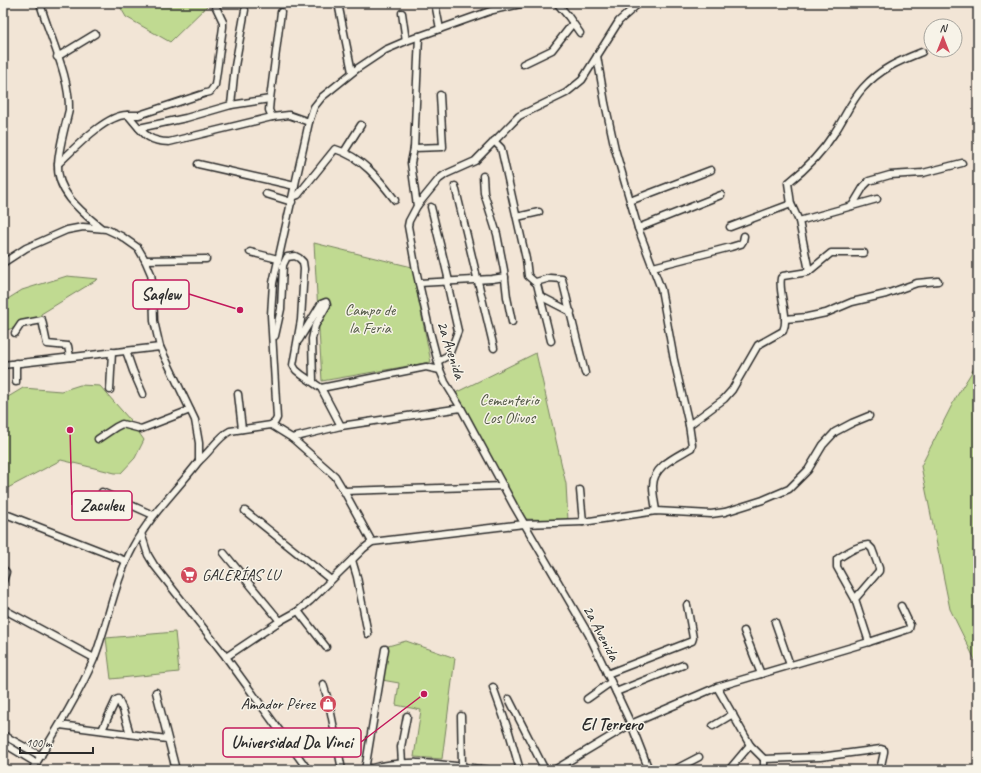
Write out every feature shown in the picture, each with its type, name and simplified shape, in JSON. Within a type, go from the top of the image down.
[{"type":"street","points":[[40,3],[58,57],[69,103],[69,110],[58,164],[59,178],[67,194],[83,213],[101,228]]},
{"type":"street","points":[[58,164],[89,134],[120,115],[139,115],[212,90],[215,85],[223,27],[223,22],[214,3]]},
{"type":"street","points":[[338,3],[352,72]]},
{"type":"street","points":[[435,3],[440,29]]},
{"type":"street","points":[[32,770],[60,725],[94,658],[126,561],[141,533],[153,516],[199,461],[208,454],[225,433],[271,425],[277,418],[272,348],[273,283],[309,122],[314,107],[322,97],[352,72],[385,50],[419,36],[493,10],[525,3]]},
{"type":"street","points":[[557,3],[580,33]]},
{"type":"street","name":"2a Avenida","points":[[639,3],[619,21],[582,80],[566,93],[519,116],[475,161],[446,174],[439,179],[417,206],[408,226],[419,283],[440,370],[445,382],[461,408],[524,524],[589,635],[632,724],[649,770]]},
{"type":"street","points":[[231,105],[235,66],[245,10]]},
{"type":"street","points":[[272,117],[269,110],[281,12]]},
{"type":"street","points":[[402,12],[406,41]]},
{"type":"street","points":[[523,64],[552,50],[573,23]]},
{"type":"street","points":[[58,57],[96,34]]},
{"type":"street","points":[[417,206],[411,163],[414,148],[419,36]]},
{"type":"street","points":[[810,271],[799,221],[791,204],[788,183],[815,159],[836,131],[848,108],[863,88],[880,72],[894,63],[922,52]]},
{"type":"street","points":[[597,56],[605,103],[630,201],[638,228],[661,289],[692,445],[691,448],[666,463],[659,470],[653,485],[656,511]]},
{"type":"street","points":[[414,148],[443,147],[440,95]]},
{"type":"street","points":[[139,128],[186,118],[231,105],[270,99]]},
{"type":"street","points":[[128,115],[148,138],[155,141],[169,142],[272,117],[288,115],[309,122]]},
{"type":"street","points":[[344,152],[361,125]]},
{"type":"street","points":[[494,141],[502,148],[526,259],[528,278],[536,282],[550,278],[562,279],[585,373]]},
{"type":"street","points":[[266,194],[292,200],[298,196],[334,150],[344,152],[362,163],[375,174],[395,200]]},
{"type":"street","points":[[198,164],[295,186]]},
{"type":"street","points":[[852,206],[864,186],[869,181],[890,174],[923,173],[962,164]]},
{"type":"street","points":[[630,201],[711,170]]},
{"type":"street","points":[[483,176],[484,193],[496,234],[512,322]]},
{"type":"street","points":[[455,186],[494,348]]},
{"type":"street","points":[[638,228],[721,195]]},
{"type":"street","points":[[799,221],[877,200]]},
{"type":"street","points":[[730,227],[791,204]]},
{"type":"street","points":[[431,207],[458,331],[449,355],[438,361]]},
{"type":"street","points":[[517,217],[539,212]]},
{"type":"street","points":[[3,263],[26,248],[67,230],[84,227],[106,229],[121,236],[138,248],[145,260],[153,287],[154,321],[160,347],[195,420],[199,443],[199,461]]},
{"type":"street","points":[[653,267],[731,248],[741,244],[744,236]]},
{"type":"street","points":[[250,252],[278,259]]},
{"type":"street","points":[[689,425],[724,399],[732,390],[758,346],[783,331],[785,327],[785,319],[781,278],[783,276],[806,273],[831,254],[864,253]]},
{"type":"street","points":[[272,348],[281,309],[283,265],[285,260],[290,256],[299,258],[304,269],[300,320],[293,365],[302,375],[321,388],[341,426]]},
{"type":"street","points":[[145,260],[206,259]]},
{"type":"street","points":[[419,283],[505,277]]},
{"type":"street","points":[[785,319],[826,313],[852,302],[886,294],[917,283],[938,281]]},
{"type":"street","points":[[536,282],[551,341]]},
{"type":"street","points":[[540,296],[571,312]]},
{"type":"street","points":[[297,345],[321,304],[326,302],[326,306],[315,326],[312,339],[313,382]]},
{"type":"street","points":[[15,333],[21,324],[42,320],[47,344],[68,346],[70,357]]},
{"type":"street","points":[[3,365],[160,347]]},
{"type":"street","points":[[126,351],[133,371],[144,394]]},
{"type":"street","points":[[110,390],[112,352]]},
{"type":"street","points":[[16,363],[16,382]]},
{"type":"street","points":[[321,388],[426,367],[440,370]]},
{"type":"street","points":[[238,394],[242,429]]},
{"type":"street","points":[[292,438],[341,426],[461,408]]},
{"type":"street","points":[[98,439],[122,424],[141,429],[190,410]]},
{"type":"street","points":[[226,657],[280,621],[298,611],[372,542],[524,524],[583,522],[656,511],[711,514],[725,512],[763,500],[789,489],[808,470],[823,445],[835,432],[869,416]]},
{"type":"street","points":[[271,425],[292,438],[335,476],[372,542]]},
{"type":"street","points":[[344,491],[504,486]]},
{"type":"street","points":[[580,490],[583,522]]},
{"type":"street","points":[[102,492],[153,516]]},
{"type":"street","points":[[245,511],[331,580]]},
{"type":"street","points":[[3,512],[126,561]]},
{"type":"street","points":[[141,533],[148,555],[154,565],[226,657],[308,770]]},
{"type":"street","points":[[854,599],[879,571],[872,549],[868,545],[851,550],[837,559],[837,567],[854,599],[868,642]]},
{"type":"street","points":[[224,553],[280,621]]},
{"type":"street","points":[[352,560],[357,577],[368,634]]},
{"type":"street","points":[[3,569],[6,574],[3,581]]},
{"type":"street","points":[[607,674],[692,641],[693,638],[687,605]]},
{"type":"street","points":[[554,770],[632,724],[718,687],[909,629],[910,625],[901,606]]},
{"type":"street","points":[[3,609],[94,658]]},
{"type":"street","points":[[298,611],[326,647]]},
{"type":"street","points":[[775,622],[790,665]]},
{"type":"street","points":[[744,632],[761,674]]},
{"type":"street","points":[[385,649],[365,770],[402,763],[436,763],[486,770]]},
{"type":"street","points":[[616,692],[683,665]]},
{"type":"street","points":[[587,699],[611,682]]},
{"type":"street","points":[[323,684],[329,703],[342,770]]},
{"type":"street","points":[[493,687],[520,770]]},
{"type":"street","points":[[718,687],[750,745],[764,759],[764,770]]},
{"type":"street","points":[[156,692],[176,770]]},
{"type":"street","points":[[509,699],[545,770]]},
{"type":"street","points":[[102,730],[116,700],[118,700],[123,710],[130,734]]},
{"type":"street","points":[[712,726],[733,714]]},
{"type":"street","points":[[402,763],[401,747],[407,716]]},
{"type":"street","points":[[461,716],[462,766]]},
{"type":"street","points":[[60,725],[167,739]]},
{"type":"street","points":[[3,735],[41,756]]},
{"type":"street","points":[[3,743],[36,763]]},
{"type":"street","points":[[729,770],[750,745]]},
{"type":"street","points":[[764,759],[820,757],[881,749],[884,750],[884,752],[880,770]]},
{"type":"street","points":[[674,770],[699,756]]},
{"type":"green space","points":[[118,3],[210,3],[170,42],[126,17]]},
{"type":"green space","name":"Campo de la Feria","points":[[314,243],[412,267],[431,362],[322,381]]},
{"type":"green space","points":[[67,276],[98,279],[41,314],[41,320],[3,331],[3,302],[22,290]]},
{"type":"green space","name":"Cementerio Los Olivos","points":[[536,353],[566,484],[568,520],[524,519],[456,394],[457,392]]},
{"type":"green space","points":[[978,362],[978,666],[950,609],[921,466],[955,399]]},
{"type":"green space","points":[[80,385],[100,386],[130,420],[144,440],[135,458],[121,473],[115,473],[61,460],[4,490],[3,493],[3,400],[23,388],[61,391]]},
{"type":"green space","points":[[175,632],[179,672],[111,679],[106,638]]},
{"type":"green space","points":[[406,641],[455,658],[442,759],[414,757],[421,710],[396,705],[399,683],[382,680],[388,646]]},
{"type":"place","name":"Saqlew","points":[[240,310]]},
{"type":"place","name":"Zaculeu","points":[[70,430]]},
{"type":"place","name":"GALERÍAS LU","points":[[189,575]]},
{"type":"place","name":"Universidad Da Vinci","points":[[424,694]]},
{"type":"place","name":"Amador Pérez","points":[[328,704]]},
{"type":"district","name":"El Terrero","points":[[612,724]]}]
